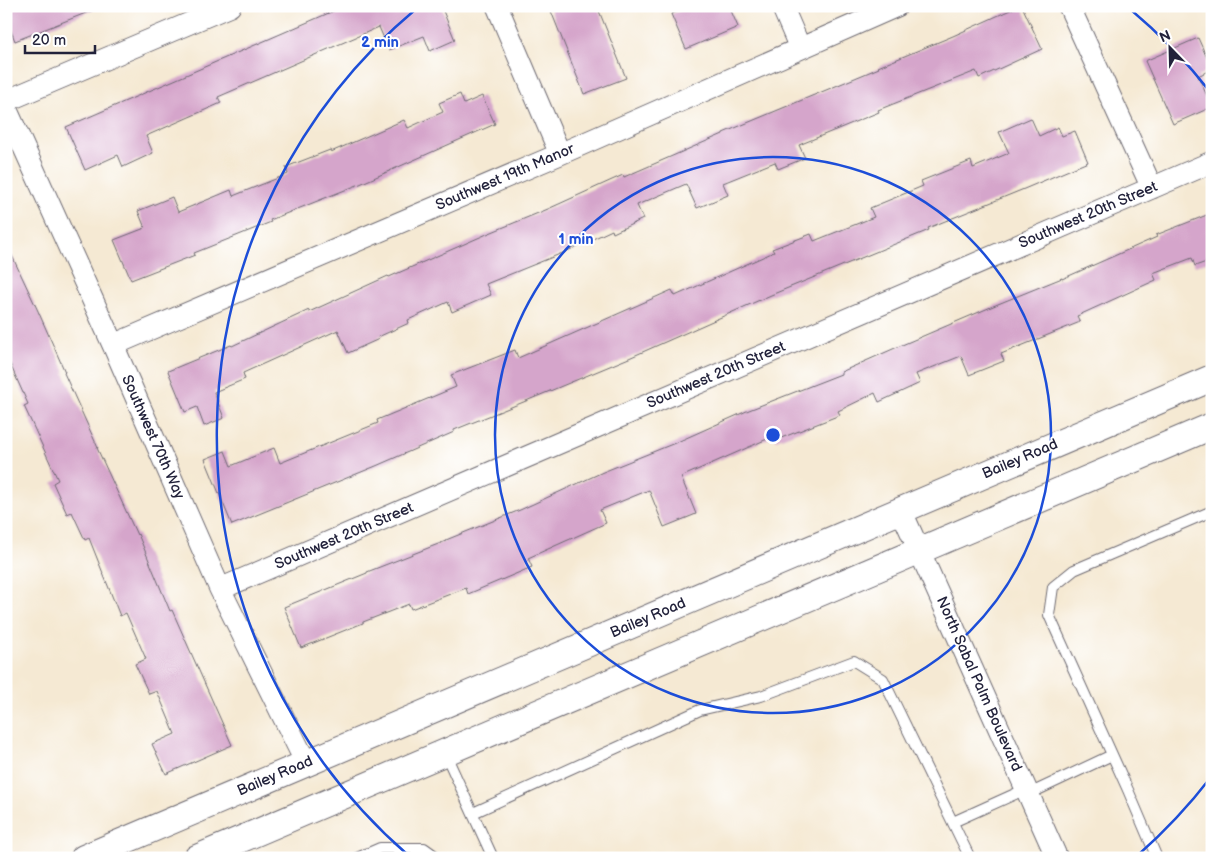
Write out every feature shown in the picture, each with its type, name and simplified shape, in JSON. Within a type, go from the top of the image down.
[{"type":"street","points":[[6,101],[230,6]]},
{"type":"street","points":[[497,6],[560,154]]},
{"type":"street","points":[[782,6],[800,48]]},
{"type":"street","name":"Southwest 19th Manor","points":[[113,345],[560,154],[897,6]]},
{"type":"street","points":[[1070,6],[1152,188]]},
{"type":"street","name":"Southwest 70th Way","points":[[6,108],[220,589],[306,763]]},
{"type":"street","name":"Southwest 20th Street","points":[[220,589],[1212,162]]},
{"type":"street","name":"Bailey Road","points":[[84,858],[1212,378]]},
{"type":"street","points":[[197,858],[1212,426]]},
{"type":"street","name":"North Sabal Palm Boulevard","points":[[901,510],[1057,858]]},
{"type":"lane","points":[[1157,858],[1049,615],[1053,587],[1074,570],[1212,511]]},
{"type":"lane","points":[[473,813],[700,710],[761,696],[854,661],[883,679],[970,858]]},
{"type":"lane","points":[[445,752],[493,858]]},
{"type":"lane","points":[[953,822],[1112,755]]},
{"type":"lane","points":[[357,858],[380,848],[424,848],[438,858]]},
{"type":"building","points":[[6,6],[101,7],[15,41],[6,18]]},
{"type":"building","points":[[345,6],[441,6],[455,40],[430,51],[424,36],[389,50],[379,27],[218,97],[221,103],[146,136],[153,153],[123,167],[118,155],[85,170],[66,127]]},
{"type":"building","points":[[549,6],[597,6],[626,78],[584,94]]},
{"type":"building","points":[[692,6],[729,6],[738,27],[686,49],[671,14]]},
{"type":"building","points":[[1022,6],[1042,49],[979,78],[976,71],[878,110],[879,112],[799,145],[805,158],[778,169],[775,162],[723,183],[728,195],[697,208],[686,184],[637,205],[643,219],[613,233],[612,230],[565,252],[486,284],[491,295],[452,312],[448,302],[408,320],[409,323],[348,353],[338,330],[243,373],[245,379],[214,392],[224,418],[204,426],[197,407],[185,412],[168,371],[232,346],[309,310],[309,312],[388,276],[879,68]]},
{"type":"building","points":[[1198,38],[1212,69],[1198,76],[1212,107],[1173,124],[1145,61]]},
{"type":"building","points":[[460,94],[464,104],[482,96],[495,124],[360,184],[194,253],[195,255],[131,280],[114,240],[145,228],[138,211],[172,197],[178,212],[231,190],[233,196],[288,174],[286,167],[330,150],[331,152],[404,120],[408,128],[443,112],[439,103]]},
{"type":"building","points":[[1031,118],[1039,136],[1058,127],[1062,136],[1075,131],[1088,162],[771,295],[629,358],[454,430],[454,432],[376,466],[232,525],[205,459],[225,451],[231,466],[274,448],[280,463],[378,423],[377,420],[456,387],[451,375],[515,350],[518,358],[672,290],[675,296],[774,252],[772,249],[811,234],[814,241],[874,217],[870,208],[923,186],[921,181],[971,161],[973,168],[1009,153],[999,132]]},
{"type":"building","points":[[1212,213],[1212,260],[1195,266],[1192,258],[1153,273],[1156,280],[1077,316],[1080,322],[1001,354],[1004,361],[969,375],[961,356],[916,374],[920,383],[879,402],[875,393],[838,411],[840,415],[776,440],[774,436],[681,477],[696,514],[664,527],[649,490],[600,510],[606,523],[528,558],[532,567],[468,594],[466,588],[411,609],[409,604],[301,648],[284,607],[520,510],[603,472],[749,410],[841,374],[841,372],[902,345],[1062,279],[1157,237],[1156,235]]},
{"type":"building","points":[[6,243],[38,311],[97,448],[138,534],[170,611],[172,610],[232,745],[166,774],[152,744],[175,734],[157,691],[149,694],[135,664],[146,659],[126,613],[120,616],[89,538],[85,540],[72,512],[67,514],[53,483],[58,480],[24,406],[28,404],[6,355]]}]
